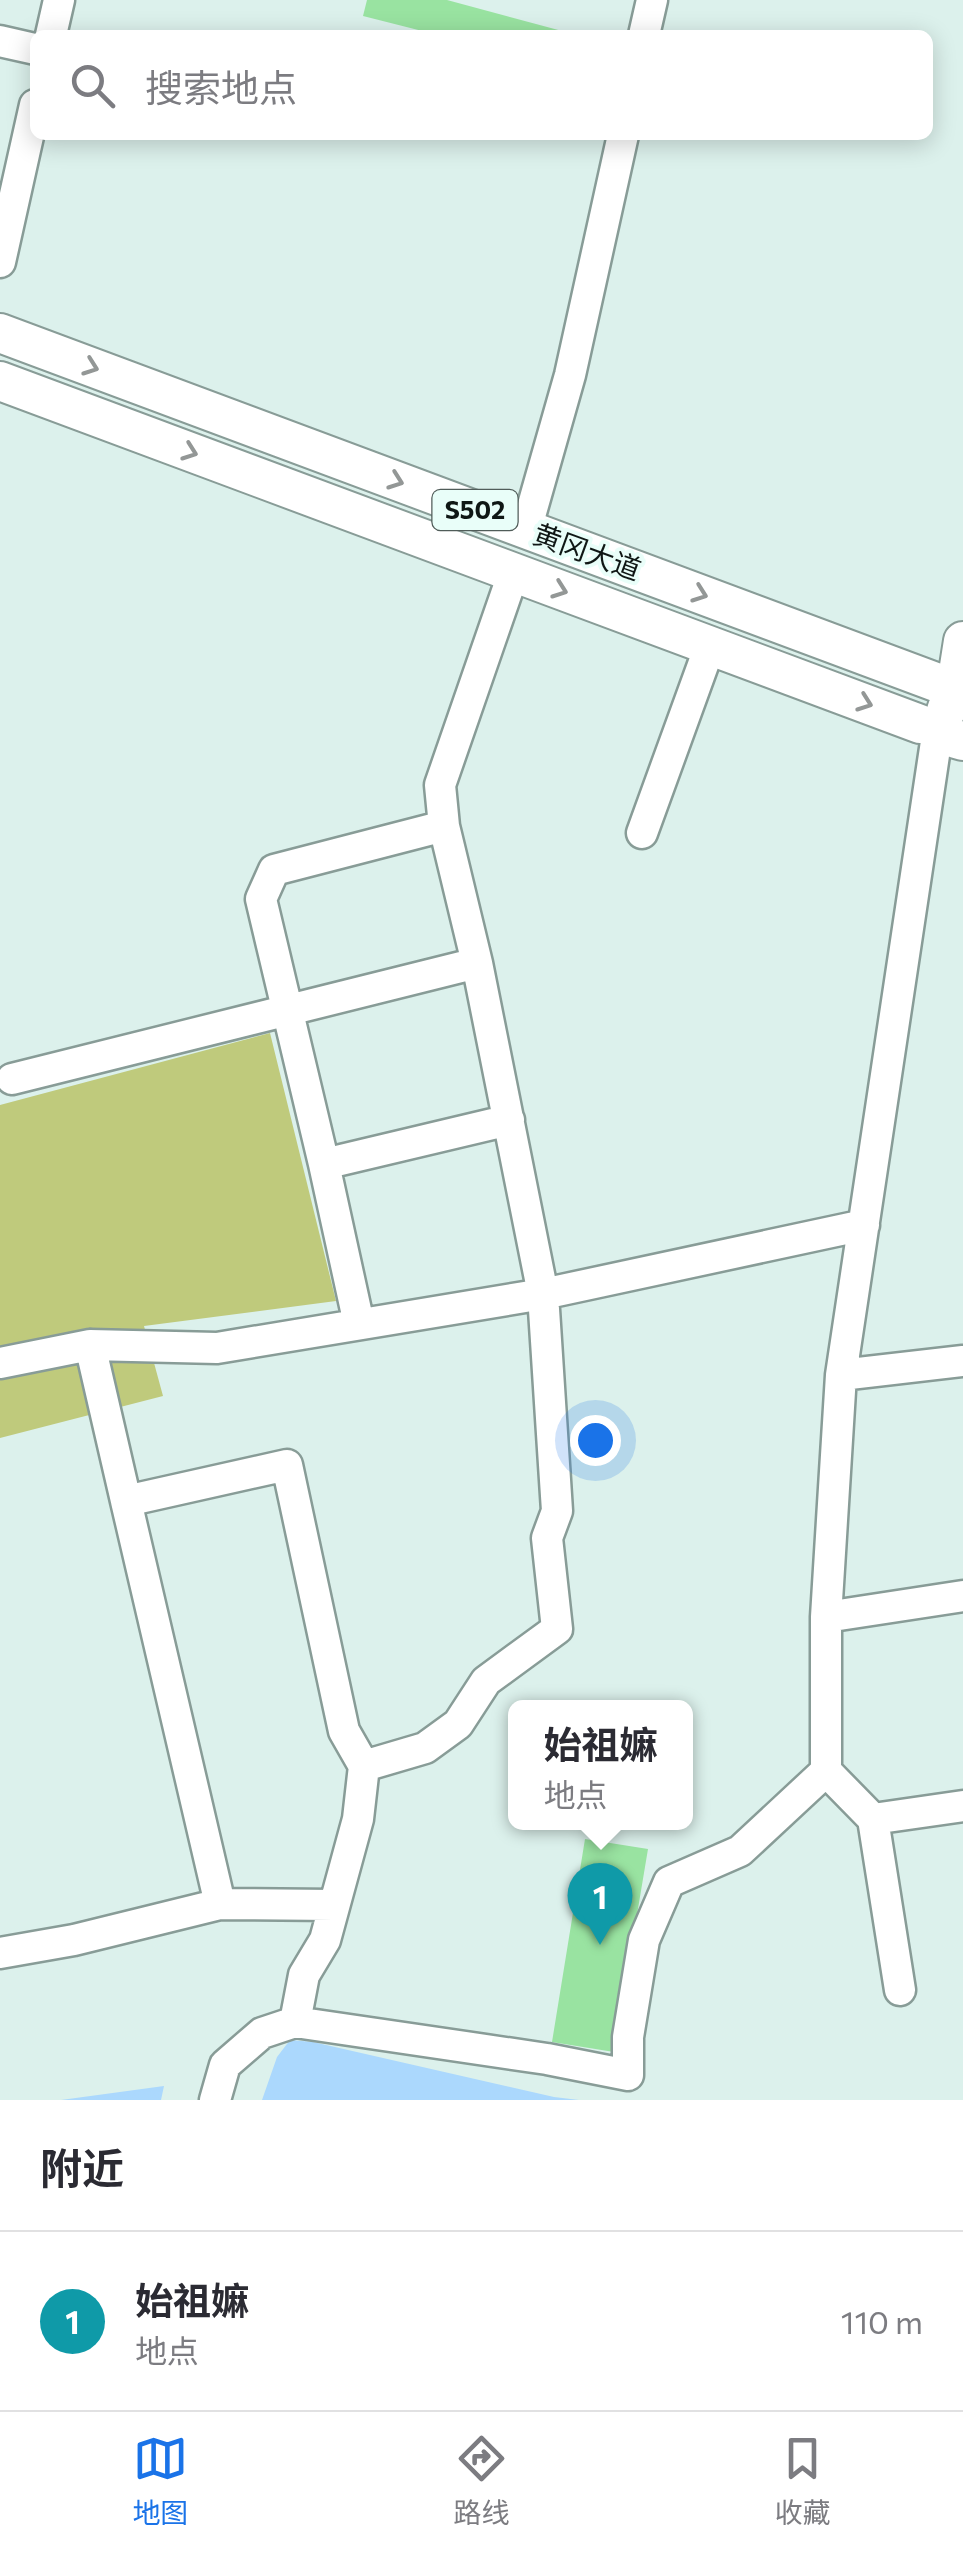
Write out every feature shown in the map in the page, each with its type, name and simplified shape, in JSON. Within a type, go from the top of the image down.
[{"type":"main road","name":"黄冈大道","points":[[0,333],[949,687]]},
{"type":"main road","name":"黄冈大道","points":[[0,381],[944,735]]},
{"type":"main road","points":[[944,735],[963,641]]},
{"type":"street","points":[[52,30],[59,0]]},
{"type":"street","points":[[645,30],[652,0]]},
{"type":"street","points":[[0,41],[30,48]]},
{"type":"street","points":[[0,262],[14,134],[30,112]]},
{"type":"street","points":[[528,523],[570,375],[621,140]]},
{"type":"street","points":[[364,1766],[424,1748],[458,1724],[486,1682],[557,1629],[547,1538],[557,1511],[543,1294],[477,964],[444,826],[440,786],[511,580]]},
{"type":"street","points":[[642,834],[707,654]]},
{"type":"street","points":[[900,1990],[873,1819],[826,1771],[826,1617],[840,1375],[944,735]]},
{"type":"street","points":[[359,1324],[260,899],[274,870],[444,826]]},
{"type":"street","points":[[12,1079],[477,964]]},
{"type":"street","points":[[324,1164],[509,1120]]},
{"type":"street","points":[[0,1363],[90,1345],[217,1348],[543,1294],[864,1224]]},
{"type":"street","points":[[90,1345],[220,1904]]},
{"type":"street","points":[[840,1375],[963,1361]]},
{"type":"street","points":[[126,1501],[288,1465],[344,1731],[364,1766],[358,1819],[324,1940],[304,1975],[295,2022]]},
{"type":"street","points":[[826,1617],[963,1596]]},
{"type":"street","points":[[215,2100],[225,2065],[262,2034],[295,2022],[547,2059],[628,2088],[628,2036],[644,1940],[669,1882],[740,1851],[826,1771]]},
{"type":"street","points":[[873,1819],[963,1806]]},
{"type":"street","points":[[0,1953],[74,1940],[220,1904],[334,1906]]},
{"type":"green space","points":[[270,1033],[336,1301],[144,1326],[163,1396],[0,1438],[0,1105]]},
{"type":"water","points":[[290,2040],[579,2100],[262,2100],[277,2057]]},
{"type":"water","points":[[164,2086],[161,2100],[61,2100]]},
{"type":"building","points":[[367,0],[447,0],[558,30],[418,30],[363,16]]},
{"type":"building","points":[[585,1839],[648,1849],[614,2052],[552,2042]]},
{"type":"place","name":"始祖嫲","points":[[600,1945]]}]
